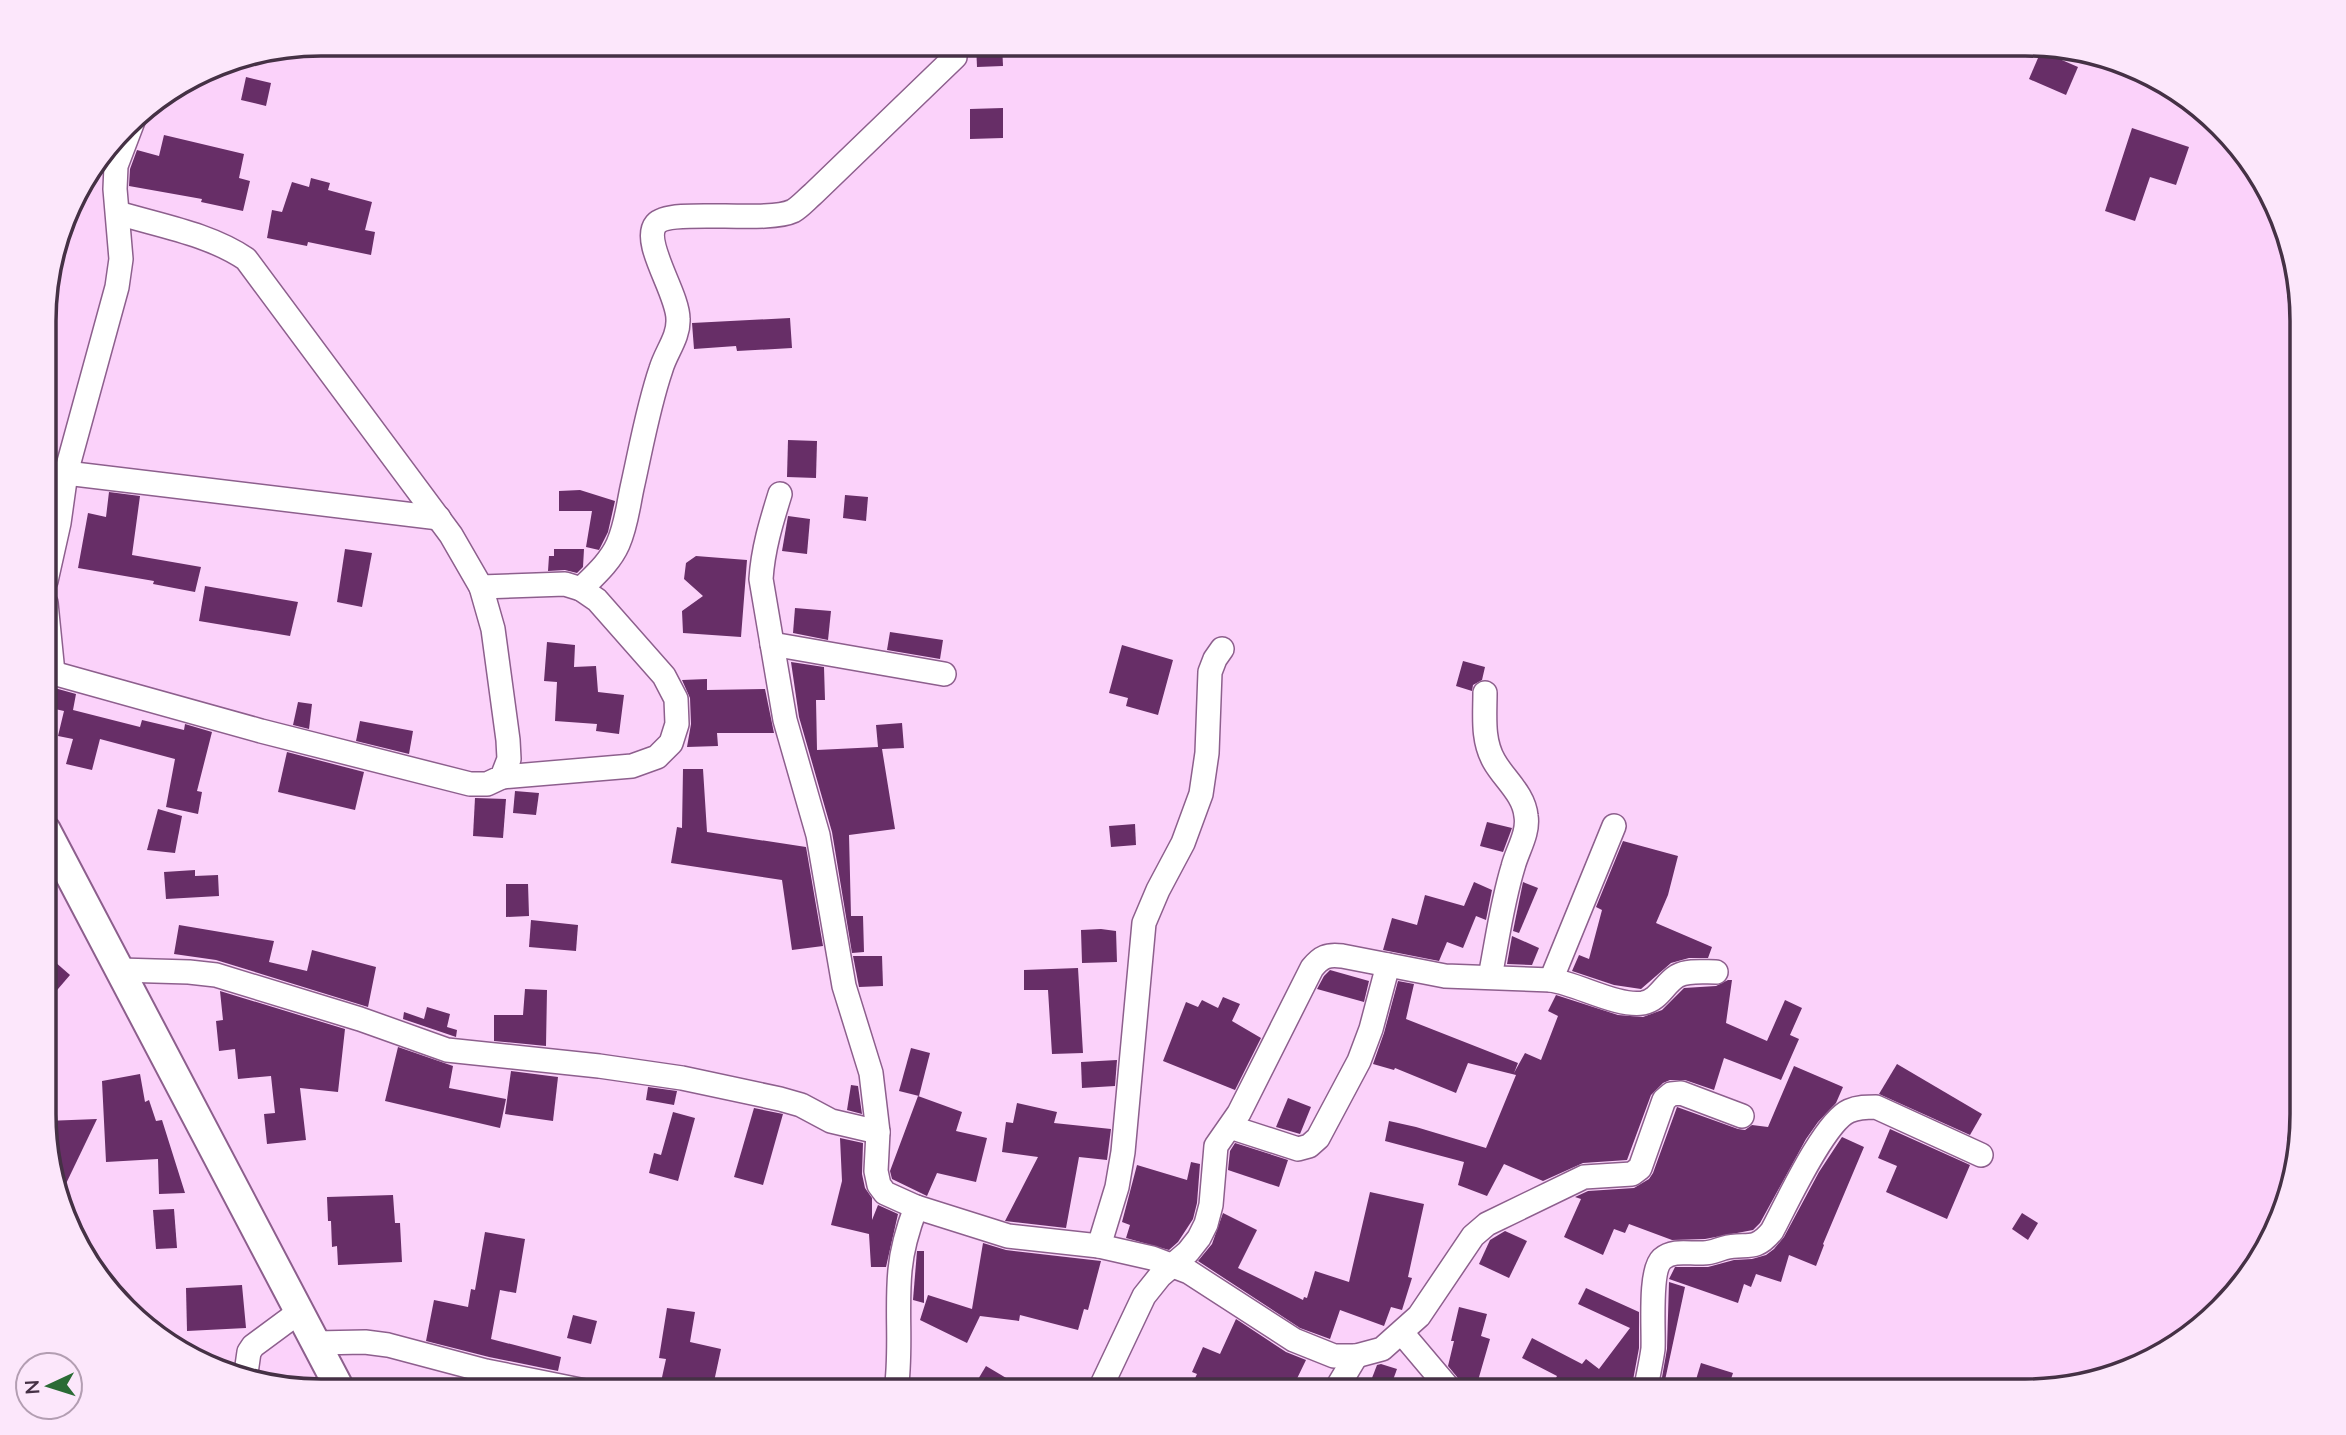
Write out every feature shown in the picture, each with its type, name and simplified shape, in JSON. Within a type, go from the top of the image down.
[{"type":"street","points":[[581,589],[604,567],[618,545],[627,519],[654,392],[679,321],[676,298],[652,241],[656,224],[662,220],[685,217],[743,217],[792,211],[955,57]]},
{"type":"street","points":[[56,536],[66,473],[117,288],[121,260],[115,188],[116,166],[125,143]]},
{"type":"street","points":[[118,213],[229,247],[246,259],[439,518],[481,587],[493,629],[508,740],[509,759],[502,777]]},
{"type":"street","points":[[66,473],[439,518]]},
{"type":"street","points":[[780,494],[762,556],[761,579],[785,720],[818,835],[844,986],[871,1073],[878,1132],[876,1171],[879,1185],[894,1199],[1008,1236],[1099,1246],[1152,1258],[1189,1272],[1294,1340],[1334,1356],[1356,1356],[1382,1349],[1419,1316],[1473,1236],[1487,1224],[1584,1177],[1632,1174],[1640,1168],[1664,1100],[1671,1094],[1681,1093],[1742,1116]]},
{"type":"street","points":[[56,675],[261,731],[470,784],[487,784],[502,777],[632,766],[657,757],[671,743],[677,724],[676,699],[664,676],[597,600],[581,589],[565,584],[481,587]]},
{"type":"street","points":[[772,644],[944,674]]},
{"type":"street","points":[[1099,1246],[1117,1187],[1123,1152],[1144,923],[1183,843],[1201,794],[1207,753],[1210,672],[1223,649]]},
{"type":"street","points":[[1485,693],[1488,748],[1494,762],[1522,802],[1527,817],[1513,868],[1490,977]]},
{"type":"street","points":[[1551,980],[1614,826]]},
{"type":"street","points":[[56,849],[334,1379]]},
{"type":"street","points":[[1105,1379],[1144,1296],[1160,1276],[1199,1238],[1211,1205],[1216,1146],[1239,1113],[1312,968],[1320,958],[1330,954],[1445,975],[1551,980],[1601,995],[1642,1003],[1655,998],[1679,975],[1689,972],[1716,972]]},
{"type":"street","points":[[1230,1127],[1298,1149],[1309,1146],[1318,1138],[1359,1061],[1371,1029],[1388,965]]},
{"type":"street","points":[[120,970],[216,975],[360,1019],[447,1050],[682,1078],[780,1098],[801,1105],[831,1121],[878,1132]]},
{"type":"street","points":[[1647,1379],[1653,1350],[1657,1266],[1662,1259],[1674,1254],[1754,1246],[1763,1241],[1772,1231],[1815,1152],[1832,1126],[1847,1111],[1876,1107],[1981,1155]]},
{"type":"street","points":[[897,1379],[900,1270],[906,1233],[916,1207]]},
{"type":"street","points":[[246,1368],[253,1346],[299,1312]]},
{"type":"street","points":[[1402,1333],[1441,1379]]},
{"type":"street","points":[[315,1343],[365,1342],[388,1345],[526,1379]]},
{"type":"street","points":[[1342,1379],[1356,1356]]},
{"type":"building","points":[[977,56],[1003,56],[1003,66],[977,67]]},
{"type":"building","points":[[2039,57],[2057,58],[2078,67],[2066,95],[2029,79]]},
{"type":"building","points":[[246,77],[271,83],[266,106],[241,100]]},
{"type":"building","points":[[1003,108],[1003,138],[970,139],[970,109]]},
{"type":"building","points":[[2132,128],[2189,147],[2176,185],[2150,177],[2135,221],[2105,211]]},
{"type":"building","points":[[164,135],[244,154],[239,178],[250,181],[243,211],[201,202],[202,199],[129,186],[130,169],[137,150],[159,156]]},
{"type":"building","points":[[311,178],[330,183],[328,190],[372,202],[365,230],[375,232],[371,255],[308,242],[307,246],[267,238],[272,210],[282,212],[292,182],[309,187]]},
{"type":"building","points":[[790,318],[792,348],[737,351],[736,346],[694,349],[692,323]]},
{"type":"building","points":[[788,440],[817,441],[816,478],[787,477]]},
{"type":"building","points":[[580,490],[615,501],[608,532],[599,550],[586,547],[592,511],[559,511],[559,491]]},
{"type":"building","points":[[109,492],[140,496],[132,555],[201,567],[195,592],[153,584],[154,581],[78,568],[88,513],[106,517]]},
{"type":"building","points":[[845,495],[868,497],[866,521],[843,518]]},
{"type":"building","points":[[788,516],[810,519],[807,554],[782,551]]},
{"type":"building","points":[[345,549],[372,553],[362,607],[337,602]]},
{"type":"building","points":[[554,549],[584,549],[583,567],[577,573],[565,570],[548,571],[549,556],[554,556]]},
{"type":"building","points":[[696,556],[747,560],[741,637],[683,633],[682,611],[703,596],[684,579],[686,563]]},
{"type":"building","points":[[205,586],[298,602],[290,636],[199,621]]},
{"type":"building","points":[[795,608],[831,611],[828,640],[793,633]]},
{"type":"building","points":[[890,632],[943,640],[940,659],[887,650]]},
{"type":"building","points":[[547,642],[575,645],[574,667],[596,666],[598,692],[624,695],[619,734],[596,731],[597,724],[555,721],[557,682],[544,681]]},
{"type":"building","points":[[1122,645],[1173,660],[1158,715],[1126,706],[1128,698],[1109,693]]},
{"type":"building","points":[[1463,661],[1485,667],[1482,680],[1473,685],[1472,691],[1456,686]]},
{"type":"building","points":[[791,662],[824,667],[825,700],[816,700],[817,750],[878,747],[876,725],[902,723],[904,748],[882,749],[895,829],[849,835],[851,916],[863,916],[864,952],[852,953],[832,832],[799,717]]},
{"type":"building","points":[[707,679],[707,690],[765,689],[774,733],[717,733],[718,746],[687,747],[691,724],[690,698],[682,680]]},
{"type":"building","points":[[56,688],[76,694],[73,710],[140,727],[142,720],[184,730],[185,724],[212,732],[197,791],[202,792],[198,814],[166,807],[175,759],[100,739],[92,770],[66,764],[73,739],[58,736],[64,711],[56,709]]},
{"type":"building","points":[[298,702],[312,704],[309,729],[293,725]]},
{"type":"building","points":[[360,721],[413,731],[409,754],[356,741]]},
{"type":"building","points":[[287,752],[364,772],[355,810],[278,792]]},
{"type":"building","points":[[683,769],[703,769],[707,832],[806,847],[823,946],[792,950],[782,880],[671,863],[677,827],[682,828]]},
{"type":"building","points":[[515,791],[539,793],[536,815],[513,813]]},
{"type":"building","points":[[475,798],[506,799],[503,838],[473,836]]},
{"type":"building","points":[[158,809],[182,816],[175,853],[147,850]]},
{"type":"building","points":[[1487,822],[1512,828],[1503,852],[1480,846]]},
{"type":"building","points":[[1135,824],[1136,845],[1111,847],[1109,826]]},
{"type":"building","points":[[1623,841],[1678,856],[1668,895],[1656,923],[1712,947],[1708,958],[1689,958],[1671,963],[1641,989],[1614,985],[1572,971],[1579,955],[1589,959],[1602,910],[1596,907]]},
{"type":"building","points":[[195,870],[195,876],[218,875],[219,896],[166,899],[164,872]]},
{"type":"building","points":[[1474,882],[1492,890],[1486,920],[1476,916],[1463,948],[1447,942],[1439,961],[1383,950],[1392,918],[1417,925],[1425,895],[1464,906]]},
{"type":"building","points":[[1523,882],[1538,888],[1519,933],[1513,931]]},
{"type":"building","points":[[506,884],[528,884],[529,916],[506,917]]},
{"type":"building","points":[[531,920],[578,925],[576,951],[529,947]]},
{"type":"building","points":[[179,925],[274,941],[269,962],[307,971],[312,950],[376,967],[368,1007],[216,960],[174,954]]},
{"type":"building","points":[[1081,930],[1116,931],[1117,962],[1082,963]]},
{"type":"building","points":[[1512,936],[1539,948],[1532,965],[1507,964]]},
{"type":"building","points":[[853,956],[882,956],[883,986],[859,987]]},
{"type":"building","points":[[56,963],[70,975],[56,991]]},
{"type":"building","points":[[1078,968],[1083,1053],[1052,1054],[1048,990],[1024,990],[1024,970]]},
{"type":"building","points":[[1330,970],[1369,981],[1364,1002],[1317,989]]},
{"type":"building","points":[[1732,980],[1726,1023],[1767,1041],[1785,1000],[1802,1008],[1790,1035],[1799,1039],[1781,1080],[1724,1058],[1714,1090],[1685,1080],[1663,1083],[1651,1095],[1627,1160],[1583,1163],[1543,1181],[1504,1164],[1487,1196],[1458,1185],[1464,1162],[1385,1141],[1389,1121],[1486,1148],[1516,1075],[1468,1063],[1456,1093],[1395,1068],[1394,1070],[1373,1064],[1398,981],[1414,984],[1406,1019],[1518,1063],[1514,1073],[1525,1053],[1541,1060],[1558,1016],[1548,1011],[1556,995],[1618,1015],[1643,1017],[1662,1010],[1684,988],[1716,986]]},
{"type":"building","points":[[525,989],[547,990],[546,1046],[494,1041],[494,1015],[523,1015]]},
{"type":"building","points":[[220,991],[345,1029],[338,1092],[300,1088],[306,1140],[267,1144],[264,1114],[275,1113],[271,1076],[238,1079],[235,1049],[219,1051],[216,1021],[223,1020]]},
{"type":"building","points":[[1223,997],[1240,1004],[1232,1021],[1261,1038],[1235,1090],[1163,1061],[1186,1002],[1198,1007],[1202,1000],[1218,1008]]},
{"type":"building","points":[[427,1007],[450,1014],[447,1027],[457,1030],[456,1037],[403,1019],[404,1012],[424,1019]]},
{"type":"building","points":[[398,1047],[453,1066],[449,1088],[506,1099],[500,1128],[385,1101]]},
{"type":"building","points":[[911,1048],[930,1053],[919,1096],[899,1091]]},
{"type":"building","points":[[1117,1060],[1115,1086],[1082,1088],[1081,1062]]},
{"type":"building","points":[[1897,1064],[1982,1114],[1970,1135],[1879,1094]]},
{"type":"building","points":[[1794,1066],[1843,1087],[1836,1103],[1806,1139],[1760,1223],[1753,1230],[1705,1239],[1672,1240],[1629,1224],[1625,1233],[1614,1229],[1603,1255],[1564,1237],[1581,1199],[1575,1197],[1588,1191],[1634,1188],[1649,1179],[1677,1107],[1738,1129],[1745,1130],[1752,1125],[1768,1127]]},
{"type":"building","points":[[511,1071],[558,1077],[553,1121],[505,1114]]},
{"type":"building","points":[[140,1074],[145,1102],[149,1100],[156,1121],[162,1120],[185,1193],[159,1194],[158,1159],[106,1162],[102,1081]]},
{"type":"building","points":[[851,1085],[858,1086],[862,1114],[847,1110]]},
{"type":"building","points":[[648,1087],[677,1091],[674,1105],[646,1100]]},
{"type":"building","points":[[918,1096],[962,1112],[956,1131],[987,1138],[976,1182],[937,1173],[927,1196],[892,1179],[890,1171]]},
{"type":"building","points":[[1288,1098],[1311,1107],[1300,1134],[1276,1127]]},
{"type":"building","points":[[1017,1103],[1057,1112],[1054,1123],[1111,1129],[1107,1160],[1079,1157],[1066,1228],[1005,1221],[1038,1157],[1002,1152],[1006,1122],[1013,1123]]},
{"type":"building","points":[[754,1108],[783,1114],[763,1185],[734,1177]]},
{"type":"building","points":[[673,1112],[695,1118],[678,1181],[649,1173],[654,1153],[661,1155]]},
{"type":"building","points":[[97,1119],[66,1185],[58,1149],[56,1121]]},
{"type":"building","points":[[1890,1129],[1970,1165],[1947,1219],[1886,1192],[1897,1166],[1878,1158]]},
{"type":"building","points":[[1842,1137],[1864,1147],[1816,1266],[1789,1255],[1781,1282],[1756,1274],[1751,1287],[1744,1284],[1738,1303],[1669,1279],[1675,1267],[1708,1267],[1734,1260],[1752,1259],[1766,1255],[1774,1249],[1784,1237],[1819,1172]]},
{"type":"building","points":[[840,1138],[863,1143],[862,1174],[865,1188],[872,1198],[872,1220],[878,1205],[898,1214],[886,1267],[871,1267],[869,1234],[831,1225],[842,1181]]},
{"type":"building","points":[[1235,1143],[1288,1160],[1279,1187],[1228,1170],[1230,1151]]},
{"type":"building","points":[[1191,1162],[1200,1164],[1197,1203],[1193,1219],[1178,1242],[1169,1250],[1126,1238],[1130,1225],[1122,1222],[1137,1165],[1187,1180]]},
{"type":"building","points":[[1370,1192],[1424,1204],[1408,1277],[1412,1278],[1402,1310],[1391,1307],[1384,1326],[1340,1310],[1330,1339],[1300,1328],[1198,1261],[1212,1244],[1223,1213],[1257,1230],[1238,1268],[1303,1300],[1304,1297],[1307,1298],[1315,1271],[1349,1282]]},
{"type":"building","points":[[393,1195],[395,1223],[400,1223],[402,1262],[338,1265],[337,1246],[332,1247],[327,1197]]},
{"type":"building","points":[[174,1209],[177,1248],[156,1249],[153,1210]]},
{"type":"building","points":[[2022,1213],[2038,1223],[2028,1240],[2012,1229]]},
{"type":"building","points":[[1505,1231],[1527,1241],[1509,1278],[1479,1264],[1490,1240]]},
{"type":"building","points":[[485,1232],[525,1239],[516,1293],[500,1290],[491,1339],[561,1357],[558,1371],[426,1341],[434,1300],[468,1307],[471,1289],[475,1290]]},
{"type":"building","points":[[983,1243],[1006,1250],[1101,1261],[1088,1310],[1084,1309],[1078,1330],[1020,1315],[1019,1321],[980,1316],[967,1343],[920,1320],[928,1295],[972,1309]]},
{"type":"building","points":[[917,1251],[924,1251],[924,1303],[913,1300]]},
{"type":"building","points":[[1669,1282],[1685,1287],[1665,1379],[1662,1379],[1667,1349]]},
{"type":"building","points":[[242,1285],[246,1328],[187,1331],[186,1288]]},
{"type":"building","points":[[1586,1288],[1639,1312],[1639,1348],[1633,1379],[1555,1379],[1557,1376],[1522,1358],[1532,1338],[1582,1364],[1586,1359],[1599,1369],[1630,1328],[1578,1304]]},
{"type":"building","points":[[1459,1307],[1487,1314],[1481,1336],[1490,1339],[1478,1379],[1459,1379],[1448,1366],[1454,1341],[1451,1341]]},
{"type":"building","points":[[667,1308],[695,1312],[690,1342],[721,1349],[715,1379],[662,1379],[666,1359],[659,1358]]},
{"type":"building","points":[[573,1315],[597,1321],[591,1344],[567,1338]]},
{"type":"building","points":[[1236,1319],[1286,1352],[1306,1360],[1297,1379],[1195,1379],[1197,1374],[1192,1372],[1203,1347],[1220,1354]]},
{"type":"building","points":[[1701,1363],[1733,1373],[1731,1379],[1696,1379]]},
{"type":"building","points":[[1377,1365],[1397,1369],[1393,1379],[1372,1379]]},
{"type":"building","points":[[986,1366],[1008,1379],[978,1379]]}]
